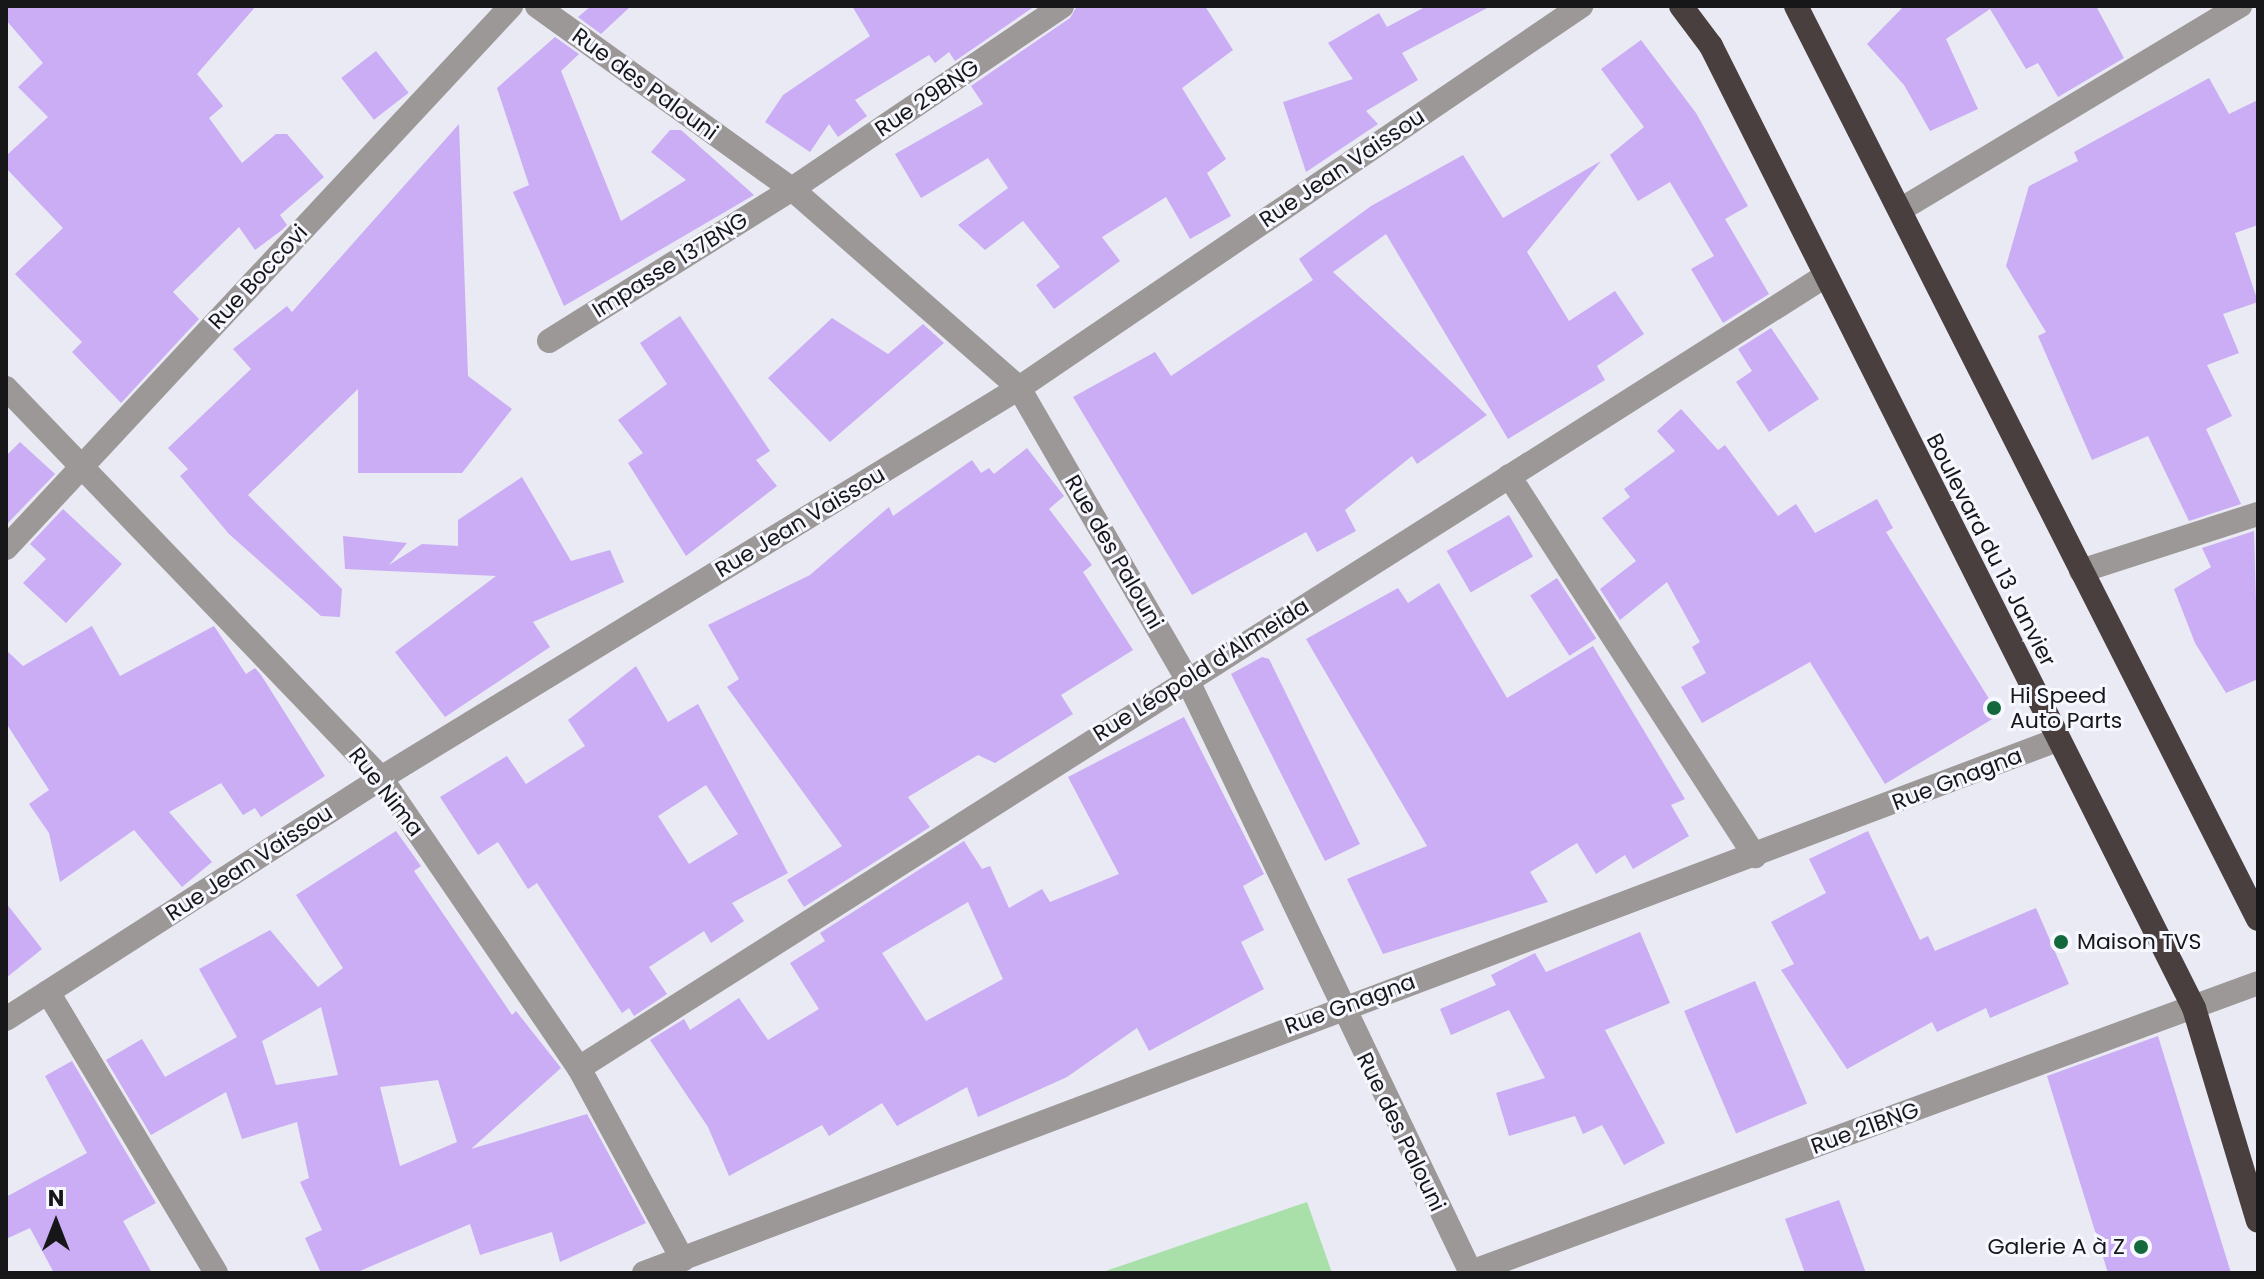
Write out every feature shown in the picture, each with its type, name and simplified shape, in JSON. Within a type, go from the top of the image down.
[{"type":"highway","name":"Boulevard du 13 Janvier","points":[[1681,6],[1711,46],[2194,1008],[2258,1221]]},
{"type":"highway","points":[[1796,6],[2258,919]]},
{"type":"street","name":"Rue Boccovi","points":[[6,548],[511,6]]},
{"type":"street","name":"Rue des Palouni","points":[[537,6],[792,189],[1019,388],[1186,677],[1339,1007],[1471,1272]]},
{"type":"street","name":"Rue 29BNG","points":[[792,189],[1062,6]]},
{"type":"street","name":"Rue Jean Vaissou","points":[[6,1019],[381,778],[1019,388],[1581,6]]},
{"type":"street","points":[[1900,210],[2240,6]]},
{"type":"street","name":"Impasse 137BNG","points":[[549,341],[792,189]]},
{"type":"street","name":"Rue Léopold d'Almeida","points":[[579,1068],[1186,677],[1825,276]]},
{"type":"street","name":"Rue Nima","points":[[6,388],[83,464],[381,778],[579,1068],[683,1260]]},
{"type":"street","points":[[1509,476],[1755,856]]},
{"type":"street","points":[[2081,571],[2258,514]]},
{"type":"street","name":"Rue Gnagna","points":[[644,1273],[1339,1007],[1755,856],[2057,740]]},
{"type":"street","name":"Rue 21BNG","points":[[1471,1272],[2258,983]]},
{"type":"street","points":[[48,992],[216,1273]]},
{"type":"green space","points":[[1307,1202],[1332,1273],[1100,1273]]},
{"type":"building","points":[[6,6],[256,6],[197,74],[223,106],[209,118],[242,163],[276,134],[287,134],[324,177],[280,215],[287,225],[282,230],[255,250],[239,227],[173,292],[199,319],[121,403],[72,352],[82,342],[15,274],[63,228],[6,168],[6,156],[48,117],[18,87],[43,63],[6,20]]},
{"type":"building","points":[[591,6],[631,6],[601,34],[578,17]]},
{"type":"building","points":[[852,6],[1035,6],[955,61],[949,52],[935,63],[929,55],[855,100],[867,116],[838,137],[829,124],[810,152],[765,122],[783,95],[870,36]]},
{"type":"building","points":[[1077,6],[1205,6],[1233,50],[1182,88],[1226,159],[1207,173],[1231,216],[1190,239],[1166,197],[1102,237],[1120,261],[1054,309],[1036,285],[1060,267],[1023,221],[985,250],[958,225],[1008,188],[988,158],[921,198],[895,154],[983,104],[971,86],[1070,18]]},
{"type":"building","points":[[1427,6],[1491,6],[1402,53],[1418,80],[1366,111],[1378,124],[1306,172],[1283,102],[1353,79],[1328,43],[1379,13],[1387,27]]},
{"type":"building","points":[[1904,6],[2096,6],[2124,58],[2058,97],[2038,63],[2026,69],[1990,9],[1946,39],[1978,109],[1930,131],[1904,85],[1867,44]]},
{"type":"building","points":[[555,37],[579,54],[561,71],[621,221],[686,180],[651,152],[670,130],[681,130],[754,195],[564,306],[513,192],[529,185],[497,88]]},
{"type":"building","points":[[1641,40],[1696,113],[1748,206],[1725,219],[1769,294],[1723,323],[1691,269],[1714,256],[1670,182],[1638,201],[1610,155],[1644,127],[1601,69]]},
{"type":"building","points":[[376,51],[409,93],[374,120],[341,78]]},
{"type":"building","points":[[2209,78],[2229,114],[2258,100],[2258,225],[2235,233],[2258,302],[2223,314],[2239,353],[2207,365],[2232,416],[2206,429],[2241,504],[2189,521],[2148,436],[2092,460],[2038,336],[2046,332],[2006,266],[2029,186],[2078,161],[2074,152]]},
{"type":"building","points":[[459,124],[468,376],[512,409],[462,473],[358,473],[358,389],[248,495],[342,589],[340,617],[321,616],[229,534],[180,476],[188,469],[168,448],[251,369],[233,349],[287,306],[292,312]]},
{"type":"building","points":[[1463,155],[1503,218],[1601,161],[1527,252],[1569,321],[1615,291],[1644,334],[1597,366],[1605,380],[1508,439],[1386,234],[1333,272],[1487,415],[1417,464],[1412,456],[1345,510],[1356,531],[1317,552],[1306,532],[1192,595],[1073,397],[1155,352],[1171,376],[1313,280],[1299,259],[1371,206]]},
{"type":"building","points":[[680,316],[770,451],[756,460],[777,486],[686,556],[628,463],[643,453],[618,420],[667,384],[640,343]]},
{"type":"building","points":[[832,318],[888,354],[923,324],[944,343],[830,442],[768,378]]},
{"type":"building","points":[[1771,328],[1819,399],[1769,432],[1736,382],[1752,371],[1738,349]]},
{"type":"building","points":[[1681,409],[1718,450],[1725,445],[1778,516],[1796,504],[1815,533],[1877,499],[1893,528],[1886,532],[1999,715],[1885,784],[1810,662],[1702,723],[1681,687],[1706,673],[1692,647],[1700,642],[1667,582],[1620,620],[1600,589],[1636,561],[1602,518],[1630,497],[1624,489],[1675,451],[1657,431]]},
{"type":"building","points":[[20,442],[55,474],[8,523],[6,456]]},
{"type":"building","points":[[1027,448],[1064,496],[1049,509],[1092,565],[1083,572],[1133,650],[1061,695],[1073,714],[995,763],[978,755],[908,797],[930,827],[804,907],[787,880],[842,846],[727,687],[739,679],[708,625],[810,575],[889,507],[893,516],[972,460],[981,473],[989,468],[994,474]]},
{"type":"building","points":[[522,477],[571,561],[610,550],[624,582],[533,622],[550,647],[445,717],[395,652],[496,576],[345,569],[343,536],[407,543],[389,565],[422,544],[458,546],[458,520]]},
{"type":"building","points":[[63,509],[122,564],[66,623],[23,583],[46,559],[30,544]]},
{"type":"building","points":[[1509,515],[1533,557],[1471,593],[1447,551]]},
{"type":"building","points":[[2254,531],[2258,679],[2226,693],[2195,643],[2174,589],[2211,567],[2202,548]]},
{"type":"building","points":[[1557,578],[1596,638],[1569,656],[1530,595]]},
{"type":"building","points":[[1439,583],[1507,698],[1593,646],[1685,799],[1671,805],[1689,836],[1633,869],[1625,855],[1596,874],[1577,843],[1530,872],[1548,902],[1383,954],[1347,879],[1427,846],[1306,639],[1398,588],[1408,603]]},
{"type":"building","points":[[92,626],[120,676],[214,626],[246,674],[255,668],[261,675],[325,776],[261,817],[255,808],[243,815],[221,783],[169,812],[212,862],[182,887],[134,830],[60,882],[49,833],[29,804],[49,790],[6,723],[6,650],[23,666]]},
{"type":"building","points":[[1262,657],[1269,659],[1360,844],[1325,861],[1231,674]]},
{"type":"building","points":[[636,666],[668,722],[698,704],[788,873],[732,903],[744,921],[711,943],[704,931],[649,967],[667,994],[634,1016],[629,1008],[622,1013],[537,883],[528,889],[498,842],[478,855],[440,797],[507,756],[526,784],[585,746],[568,720]],"holes":[[[706,785],[738,834],[689,864],[658,816]]]},
{"type":"building","points":[[1184,717],[1264,874],[1243,886],[1264,930],[1241,942],[1264,989],[1149,1051],[1137,1028],[1067,1077],[978,1117],[967,1087],[897,1126],[882,1103],[829,1136],[822,1125],[729,1176],[708,1127],[650,1040],[684,1019],[690,1030],[739,998],[768,1040],[819,1009],[790,963],[825,941],[820,933],[964,841],[982,869],[990,866],[1009,908],[1042,889],[1050,902],[1119,874],[1068,777]],"holes":[[[968,902],[1003,979],[926,1021],[882,953]]]},
{"type":"building","points":[[396,831],[421,866],[414,871],[512,1015],[516,1011],[561,1068],[471,1149],[587,1114],[646,1223],[560,1262],[552,1232],[480,1255],[470,1224],[355,1273],[321,1273],[305,1238],[322,1230],[300,1182],[309,1178],[297,1122],[242,1139],[226,1092],[151,1135],[106,1060],[142,1039],[165,1077],[237,1037],[199,969],[270,930],[318,987],[343,968],[296,895]],"holes":[[[321,1007],[338,1075],[276,1085],[262,1041]],[[438,1080],[457,1142],[400,1166],[380,1087]]]},
{"type":"building","points":[[1868,831],[1920,940],[1928,936],[1935,951],[2036,908],[2069,984],[1990,1018],[1986,1008],[1937,1032],[1932,1022],[1847,1069],[1781,970],[1794,964],[1771,922],[1826,893],[1809,859]]},
{"type":"building","points":[[6,903],[42,949],[6,978]]},
{"type":"building","points":[[1640,932],[1670,1003],[1605,1030],[1665,1143],[1624,1165],[1602,1125],[1583,1134],[1575,1116],[1509,1136],[1496,1093],[1545,1078],[1509,1010],[1451,1035],[1440,1009],[1496,985],[1491,975],[1535,953],[1546,972]]},
{"type":"building","points":[[1755,981],[1807,1103],[1736,1134],[1684,1011]]},
{"type":"building","points":[[2158,1036],[2231,1273],[2108,1273],[2047,1076]]},
{"type":"building","points":[[72,1061],[156,1203],[123,1221],[152,1273],[54,1273],[30,1228],[6,1239],[6,1197],[87,1153],[45,1076]]},
{"type":"building","points":[[1839,1200],[1866,1273],[1805,1273],[1785,1219]]},
{"type":"place","name":"Hi Speed Auto Parts","points":[[1994,708]]},
{"type":"place","name":"Maison TVS","points":[[2061,942]]},
{"type":"place","name":"Galerie A à Z","points":[[2141,1247]]}]
